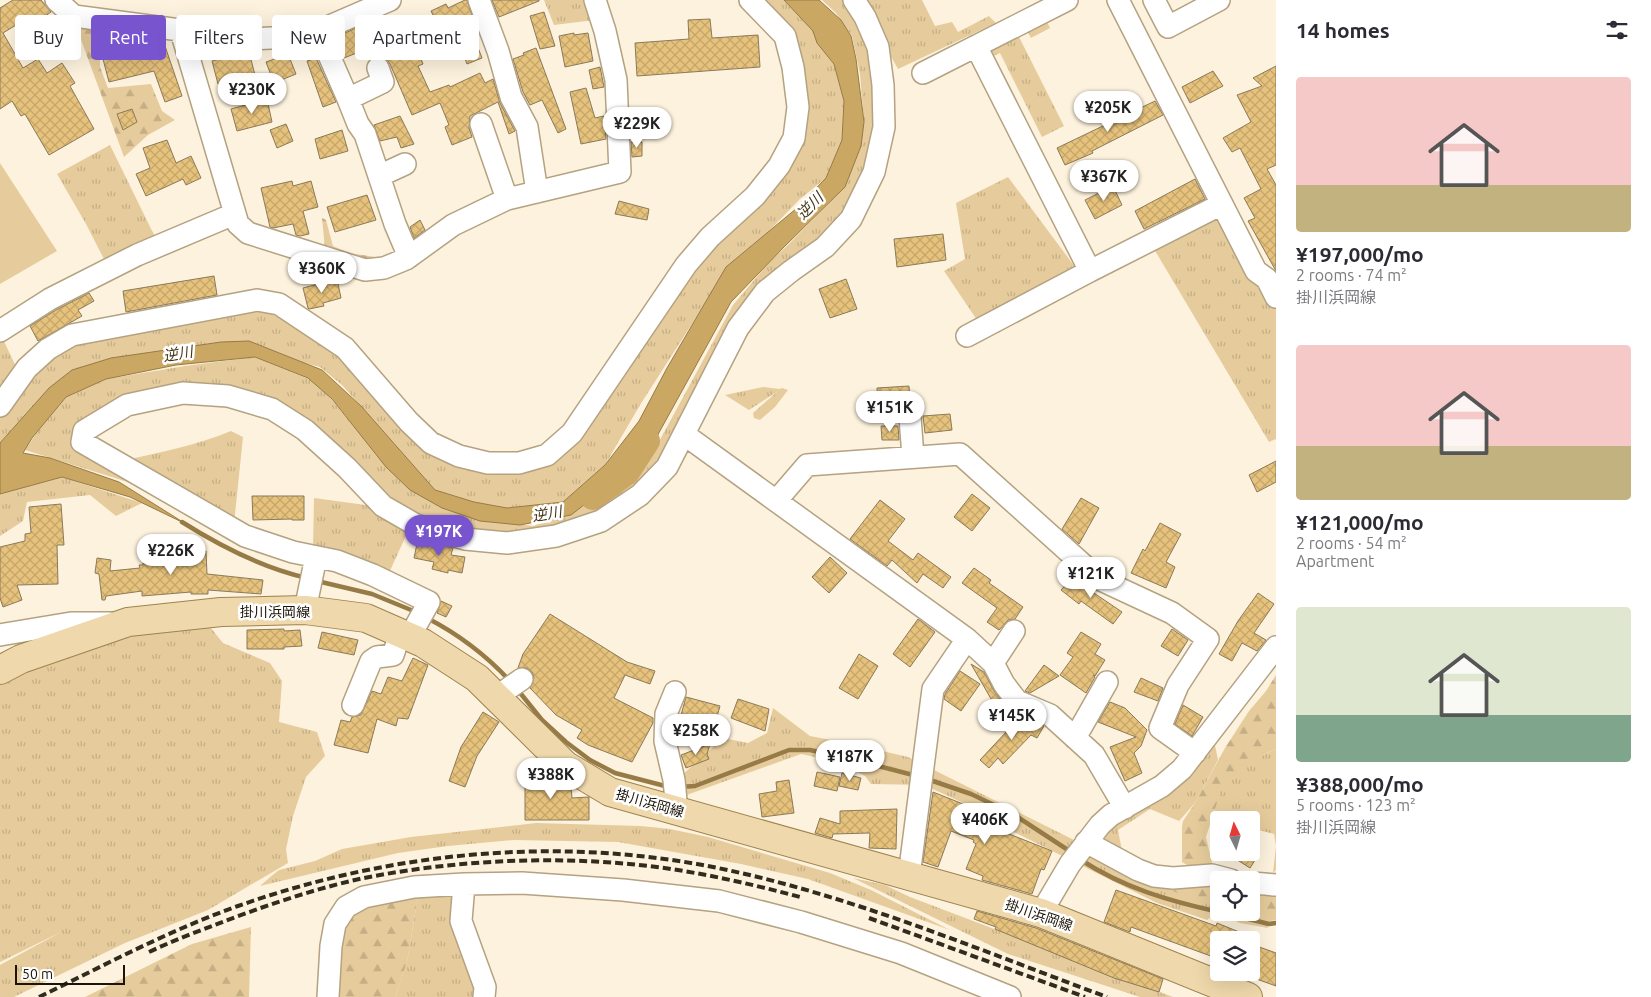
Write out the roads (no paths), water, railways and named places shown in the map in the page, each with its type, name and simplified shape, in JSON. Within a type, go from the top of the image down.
[{"type":"main road","name":"掛川浜岡線","points":[[0,670],[21,659],[128,622],[306,601],[366,618],[413,626],[423,643],[477,678],[511,686],[565,765],[610,792],[675,797],[909,876],[1041,913],[1248,997]]},
{"type":"street","points":[[56,0],[74,16],[176,30]]},
{"type":"street","points":[[345,19],[390,0]]},
{"type":"street","points":[[479,0],[498,51],[511,97],[526,127],[537,192]]},
{"type":"street","points":[[190,60],[238,224],[248,233],[365,270],[384,268],[409,257],[453,225],[508,199],[620,172],[616,80],[605,31],[595,0]]},
{"type":"street","points":[[0,406],[27,368],[48,349],[72,335],[257,300],[279,304],[345,348],[409,422],[431,442],[459,456],[488,463],[519,463],[547,455],[572,433],[686,265],[710,237],[755,196],[779,166],[794,138],[798,107],[793,68],[785,36],[750,0]]},
{"type":"street","points":[[353,705],[371,661],[376,657],[393,655],[429,602],[373,575],[338,561],[315,562],[293,552],[245,536],[82,442],[84,431],[127,405],[184,393],[228,396],[272,409],[306,430],[347,468],[383,506],[416,525],[465,539],[506,543],[556,536],[601,521],[640,495],[667,467],[738,328],[765,292],[791,271],[826,248],[851,219],[874,172],[884,127],[883,86],[878,48],[865,17],[854,0]]},
{"type":"street","points":[[923,73],[1067,0]]},
{"type":"street","points":[[1118,0],[1256,271],[1267,279],[1276,297]]},
{"type":"street","points":[[1154,0],[1168,26],[1219,0]]},
{"type":"street","points":[[976,46],[1090,271]]},
{"type":"street","points":[[331,60],[358,124],[365,134],[395,224],[409,257]]},
{"type":"street","points":[[348,99],[383,82],[378,68]]},
{"type":"street","points":[[481,124],[508,199]]},
{"type":"street","points":[[379,176],[404,164]]},
{"type":"street","points":[[967,336],[1222,204]]},
{"type":"street","points":[[0,331],[50,299],[120,264],[234,214]]},
{"type":"street","points":[[910,417],[913,457]]},
{"type":"street","points":[[684,435],[966,638],[993,663],[1004,684],[1017,701],[1050,716],[1094,755],[1125,808]]},
{"type":"street","points":[[776,501],[807,465],[960,454],[1099,579],[1172,613],[1208,639],[1178,685],[1160,728],[1195,753]]},
{"type":"street","points":[[306,601],[315,562]]},
{"type":"street","points":[[0,635],[71,623],[128,622]]},
{"type":"street","points":[[993,663],[1014,631]]},
{"type":"street","points":[[909,876],[933,690],[966,638]]},
{"type":"street","points":[[1041,913],[1079,851],[1100,825],[1111,815],[1162,786],[1182,769],[1276,647]]},
{"type":"street","points":[[1075,738],[1107,682]]},
{"type":"street","points":[[675,797],[665,742],[666,714],[676,692]]},
{"type":"street","points":[[1079,851],[1154,876],[1172,878],[1210,875]]},
{"type":"street","points":[[1260,883],[1276,885]]},
{"type":"street","points":[[328,997],[331,946],[335,924],[346,907],[364,896],[414,887],[464,884],[540,884],[623,890],[719,901],[801,922],[901,953],[1004,996]]},
{"type":"street","points":[[464,884],[461,921],[485,987],[484,997]]},
{"type":"water","points":[[784,0],[819,0],[841,20],[851,36],[856,59],[864,122],[861,146],[845,187],[731,302],[645,458],[571,515],[520,525],[480,521],[442,508],[410,490],[386,467],[332,399],[308,378],[255,357],[176,365],[106,379],[66,397],[32,438],[23,453],[50,458],[119,482],[186,524],[130,497],[62,477],[0,494],[0,443],[49,388],[72,370],[111,358],[221,342],[249,341],[322,370],[361,406],[435,490],[474,502],[507,508],[563,502],[605,465],[639,421],[667,368],[726,267],[797,208],[826,178],[842,140],[844,101],[834,64],[817,43],[813,31]]},
{"type":"waterway","name":"逆川","points":[[593,497],[627,472],[647,441]]},
{"type":"waterway","points":[[182,522],[242,555],[274,568],[307,578]]},
{"type":"waterway","points":[[317,581],[372,594],[416,612]]},
{"type":"waterway","points":[[427,618],[472,646],[510,681]]},
{"type":"waterway","points":[[517,689],[542,720],[566,742],[590,760],[615,773],[669,787]]},
{"type":"waterway","points":[[680,787],[695,786],[789,750],[810,750],[917,776]]},
{"type":"waterway","points":[[927,779],[971,794],[1013,814],[1071,852]]},
{"type":"waterway","points":[[1081,860],[1130,886],[1210,910]]},
{"type":"waterway","points":[[1257,921],[1269,924],[1276,923]]},
{"type":"railway","points":[[39,997],[213,915],[294,888],[350,874],[407,863],[465,855],[523,852],[581,852],[639,856],[697,864],[749,875],[853,904],[1107,997]]},
{"type":"railway","points":[[149,952],[249,912],[326,887],[397,872],[463,864],[529,860],[629,864],[715,877],[800,897]]},
{"type":"railway","points":[[869,918],[1085,997]]}]
